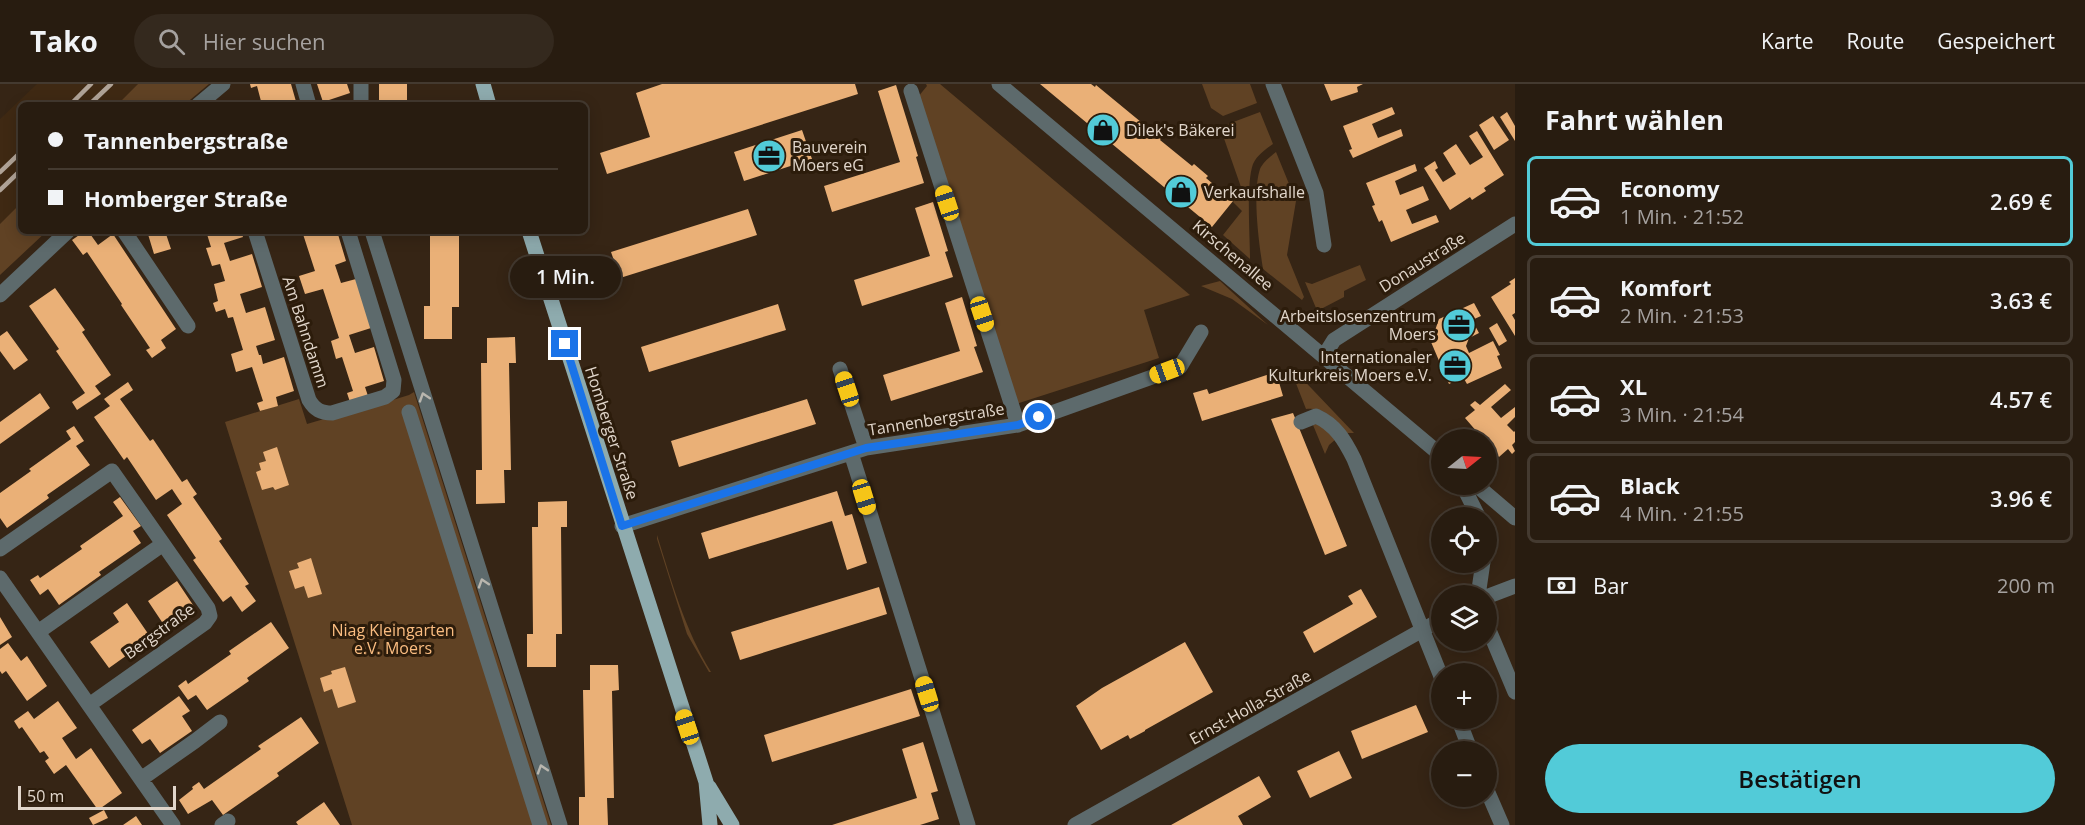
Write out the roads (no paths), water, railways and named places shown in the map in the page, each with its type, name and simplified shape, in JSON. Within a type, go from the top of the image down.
[{"type":"main road","points":[[483,84],[488,102]]},
{"type":"main road","name":"Homberger Straße","points":[[530,234],[706,782],[710,825]]},
{"type":"main road","name":"Homberger Straße","points":[[706,782],[732,825]]},
{"type":"street","points":[[303,84],[308,102]]},
{"type":"street","points":[[360,102],[361,84]]},
{"type":"street","name":"Kirschenallee","points":[[999,84],[1431,447]]},
{"type":"street","points":[[1273,84],[1316,193],[1324,245]]},
{"type":"street","points":[[911,92],[1018,425]]},
{"type":"street","points":[[203,102],[217,94]]},
{"type":"street","name":"Donaustraße","points":[[1324,356],[1334,340],[1515,224]]},
{"type":"street","points":[[0,295],[65,234]]},
{"type":"street","points":[[126,234],[188,326]]},
{"type":"street","name":"Am Bahndamm","points":[[256,234],[309,400],[314,408],[323,413],[332,414],[393,392],[394,380],[349,234]]},
{"type":"street","points":[[373,234],[560,825]]},
{"type":"street","name":"Tannenbergstraße","points":[[622,526],[866,448],[1018,425],[1180,367],[1201,332]]},
{"type":"street","points":[[840,369],[866,448]]},
{"type":"street","points":[[410,412],[540,825]]},
{"type":"street","points":[[1301,422],[1316,416],[1328,421],[1344,438],[1435,663]]},
{"type":"street","points":[[850,453],[968,825]]},
{"type":"street","name":"Bergstraße","points":[[0,549],[112,471],[207,608],[210,616],[205,623],[89,705]]},
{"type":"street","points":[[1488,495],[1515,518]]},
{"type":"street","points":[[38,632],[163,544]]},
{"type":"street","points":[[0,578],[173,825]]},
{"type":"street","points":[[1497,593],[1515,586]]},
{"type":"street","name":"Ernst-Holla-Straße","points":[[1075,825],[1431,624]]},
{"type":"street","points":[[1497,649],[1515,692]]},
{"type":"street","points":[[141,779],[220,722]]},
{"type":"street","points":[[1494,807],[1502,825]]},
{"type":"railway","points":[[73,102],[91,84]]},
{"type":"railway","points":[[92,102],[111,84]]},
{"type":"railway","points":[[0,172],[18,155]]},
{"type":"railway","points":[[0,190],[18,173]]},
{"type":"place","name":"Dilek's Bäkerei","points":[[1103,130]]},
{"type":"place","name":"Bauverein Moers eG","points":[[769,156]]},
{"type":"place","name":"Verkaufshalle","points":[[1181,192]]},
{"type":"place","name":"Arbeitslosenzentrum Moers","points":[[1459,325]]},
{"type":"place","name":"Internationaler Kulturkreis Moers e.V.","points":[[1455,366]]},
{"type":"park label","name":"Niag Kleingarten e.V. Moers","points":[[393,639]]}]
